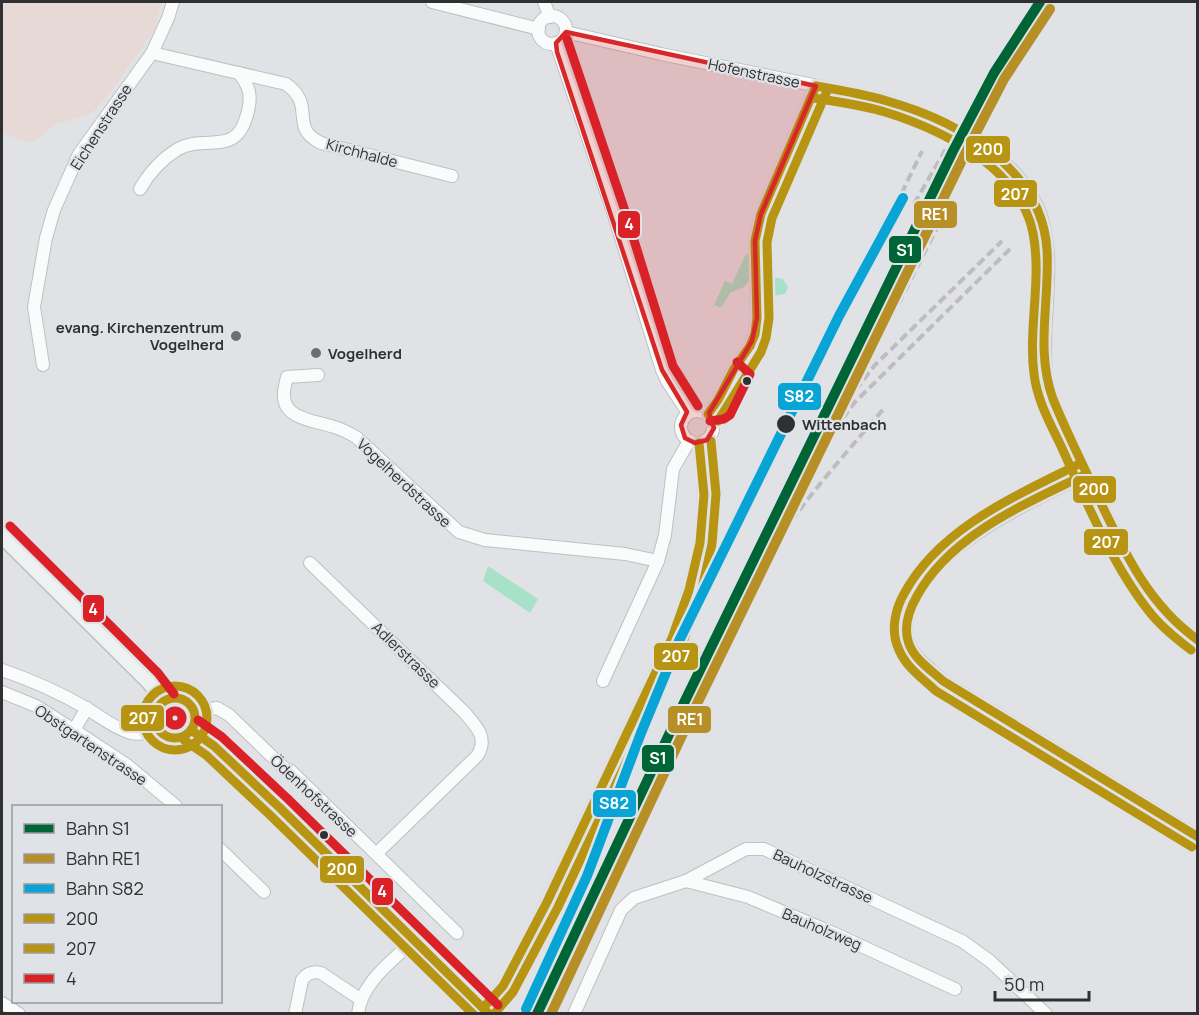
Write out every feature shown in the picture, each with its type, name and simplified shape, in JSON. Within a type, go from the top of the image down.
[{"type":"main road","points":[[2,535],[143,675],[164,700]]},
{"type":"main road","points":[[174,698],[185,700],[195,712],[195,722],[191,730],[184,736],[174,738],[165,736],[158,729],[154,719],[155,713],[164,700],[174,698]]},
{"type":"main road","points":[[191,730],[223,754],[487,1010]]},
{"type":"street","name":"Eichenstrasse","points":[[43,365],[34,307],[46,238],[54,210],[79,154],[152,53],[173,2]]},
{"type":"street","points":[[432,2],[539,29]]},
{"type":"street","points":[[543,2],[550,17]]},
{"type":"street","points":[[550,17],[562,20],[566,32],[563,39],[555,44],[543,40],[539,29],[542,21],[550,17]]},
{"type":"street","name":"Hofenstrasse","points":[[566,32],[902,105],[977,142],[1004,162],[1021,180],[1035,202],[1045,228],[1048,258],[1046,375],[1053,400],[1086,474],[1154,603],[1181,629],[1197,640]]},
{"type":"street","points":[[555,44],[613,212],[662,370],[688,413]]},
{"type":"street","name":"Kirchhalde","points":[[152,53],[286,84],[294,90],[302,103],[303,123],[312,139],[452,177]]},
{"type":"street","points":[[140,189],[149,173],[180,148],[231,139],[243,129],[250,103],[250,93],[239,73]]},
{"type":"street","points":[[708,414],[755,334],[757,318],[755,241],[761,214],[816,86]]},
{"type":"street","name":"Vogelherdstrasse","points":[[318,375],[287,377],[284,396],[291,411],[298,416],[338,428],[356,437],[459,532],[485,540],[625,554],[658,561]]},
{"type":"street","points":[[487,1010],[504,986],[547,902],[672,638],[687,601],[696,568],[702,531],[703,464],[694,442],[681,430],[682,421],[688,413],[698,410],[708,414],[713,423],[712,433],[707,440],[694,442],[673,470],[665,535],[658,561],[603,681]]},
{"type":"street","points":[[1086,474],[1026,505],[958,546],[944,558],[914,599],[907,621],[910,647],[944,681],[1197,837]]},
{"type":"street","name":"Adlerstrasse","points":[[310,562],[468,717],[480,732],[483,741],[477,756],[376,854]]},
{"type":"street","points":[[2,670],[26,678],[131,733],[141,734],[158,729]]},
{"type":"street","name":"Obstgartenstrasse","points":[[2,692],[36,706],[74,730],[127,765],[174,805]]},
{"type":"street","points":[[74,730],[87,708]]},
{"type":"street","name":"Ödenhofstrasse","points":[[195,712],[212,708],[224,711],[284,768],[291,771],[457,933]]},
{"type":"street","name":"Bauholzstrasse","points":[[574,1014],[621,910],[634,898],[686,881],[746,849],[764,849],[962,941],[990,961],[1046,1014]]},
{"type":"street","points":[[222,851],[264,892]]},
{"type":"street","name":"Bauholzweg","points":[[686,881],[748,897],[955,989]]},
{"type":"street","points":[[358,1014],[360,999],[369,985],[415,939]]},
{"type":"street","points":[[295,1014],[302,981],[305,976],[315,972],[360,999]]},
{"type":"street","points":[[2,1003],[18,1014]]},
{"type":"highlighted area","points":[[566,32],[816,86],[761,214],[755,241],[757,318],[752,341],[709,413],[714,428],[707,440],[695,443],[685,438],[681,425],[687,412],[662,370],[557,52],[556,43]]},
{"type":"shaded area","points":[[2,2],[162,2],[154,30],[111,91],[91,114],[56,124],[31,143],[2,133]]},
{"type":"green space","points":[[746,254],[750,254],[751,279],[744,287],[730,293],[721,308],[714,305],[725,281],[732,284]]},
{"type":"green space","points":[[773,277],[783,279],[788,287],[785,294],[772,296],[772,334],[767,346],[767,279]]},
{"type":"green space","points":[[488,566],[538,599],[530,613],[483,581]]},
{"type":"railway","points":[[914,204],[1029,16]]},
{"type":"railway","points":[[843,315],[922,151]]},
{"type":"railway","points":[[850,385],[900,301],[947,208]]},
{"type":"railway","points":[[847,401],[875,365],[1002,241]]},
{"type":"railway","points":[[800,487],[824,445],[854,403],[1010,249]]},
{"type":"railway","points":[[755,578],[799,510],[885,407]]},
{"type":"rail line","name":"S1","points":[[537,1014],[682,707],[953,151],[994,73],[1040,2]]},
{"type":"rail line","name":"RE1","points":[[551,1014],[693,712],[964,156],[1004,79],[1050,9]]},
{"type":"rail line","name":"S82","points":[[526,1009],[587,876],[641,733],[679,641],[839,316],[903,198]]},
{"type":"transit line","name":"4","points":[[567,39],[624,208],[673,366],[698,406]]},
{"type":"transit line","name":"200","points":[[816,86],[878,99],[941,121],[968,135],[992,152],[1013,172],[1030,195],[1042,221],[1047,250],[1044,344],[1048,381],[1053,399],[1107,515],[1138,574],[1164,610],[1198,640]]},
{"type":"transit line","name":"200","points":[[708,414],[755,334],[757,318],[755,241],[761,214],[816,86]]},
{"type":"transit line","name":"207","points":[[718,421],[761,352],[766,338],[769,318],[767,242],[772,218],[827,91]]},
{"type":"transit line","name":"207","points":[[814,98],[876,110],[931,129],[976,155],[1013,189],[1025,210],[1033,233],[1036,268],[1033,357],[1034,374],[1041,402],[1111,552],[1135,592],[1168,632],[1191,650]]},
{"type":"transit line","name":"4","points":[[710,421],[724,419],[730,415],[750,374],[737,362]]},
{"type":"transit line","name":"207","points":[[494,1014],[513,992],[558,907],[683,642],[701,593],[712,544],[716,494],[711,441]]},
{"type":"transit line","name":"200","points":[[484,1007],[503,986],[547,902],[672,638],[689,590],[700,543],[704,495],[699,443]]},
{"type":"transit line","name":"207","points":[[1081,463],[1006,501],[959,531],[939,549],[920,569],[905,592],[896,613],[894,628],[896,643],[910,667],[936,691],[1192,847]]},
{"type":"transit line","name":"200","points":[[1086,474],[1015,509],[970,538],[949,555],[932,574],[914,601],[909,613],[907,638],[919,660],[943,681],[1198,837]]},
{"type":"transit line","name":"4","points":[[10,526],[158,673],[174,694]]},
{"type":"transit line","name":"207","points":[[169,686],[181,686],[198,695],[205,706],[207,718],[205,730],[198,741],[181,750],[169,750],[157,745],[148,736],[143,724],[143,712],[148,700],[157,691],[169,686]]},
{"type":"transit line","name":"200","points":[[175,698],[183,699],[189,704],[194,710],[195,718],[194,726],[189,732],[183,737],[175,738],[167,737],[161,732],[156,726],[155,718],[156,710],[161,704],[167,699],[175,698]]},
{"type":"transit line","name":"4","points":[[172,711],[178,711],[182,718],[178,725],[172,725],[168,721],[168,715],[172,711]]},
{"type":"transit line","name":"4","points":[[198,720],[222,737],[288,799],[498,1005]]},
{"type":"transit line","name":"200","points":[[191,730],[214,746],[280,808],[489,1014]]},
{"type":"transit line","name":"207","points":[[184,740],[206,755],[272,817],[473,1014]]},
{"type":"place","name":"evang. Kirchenzentrum Vogelherd","points":[[236,336]]},
{"type":"place","name":"Vogelherd","points":[[316,353]]},
{"type":"place","name":"Wittenbach","points":[[786,424]]}]
